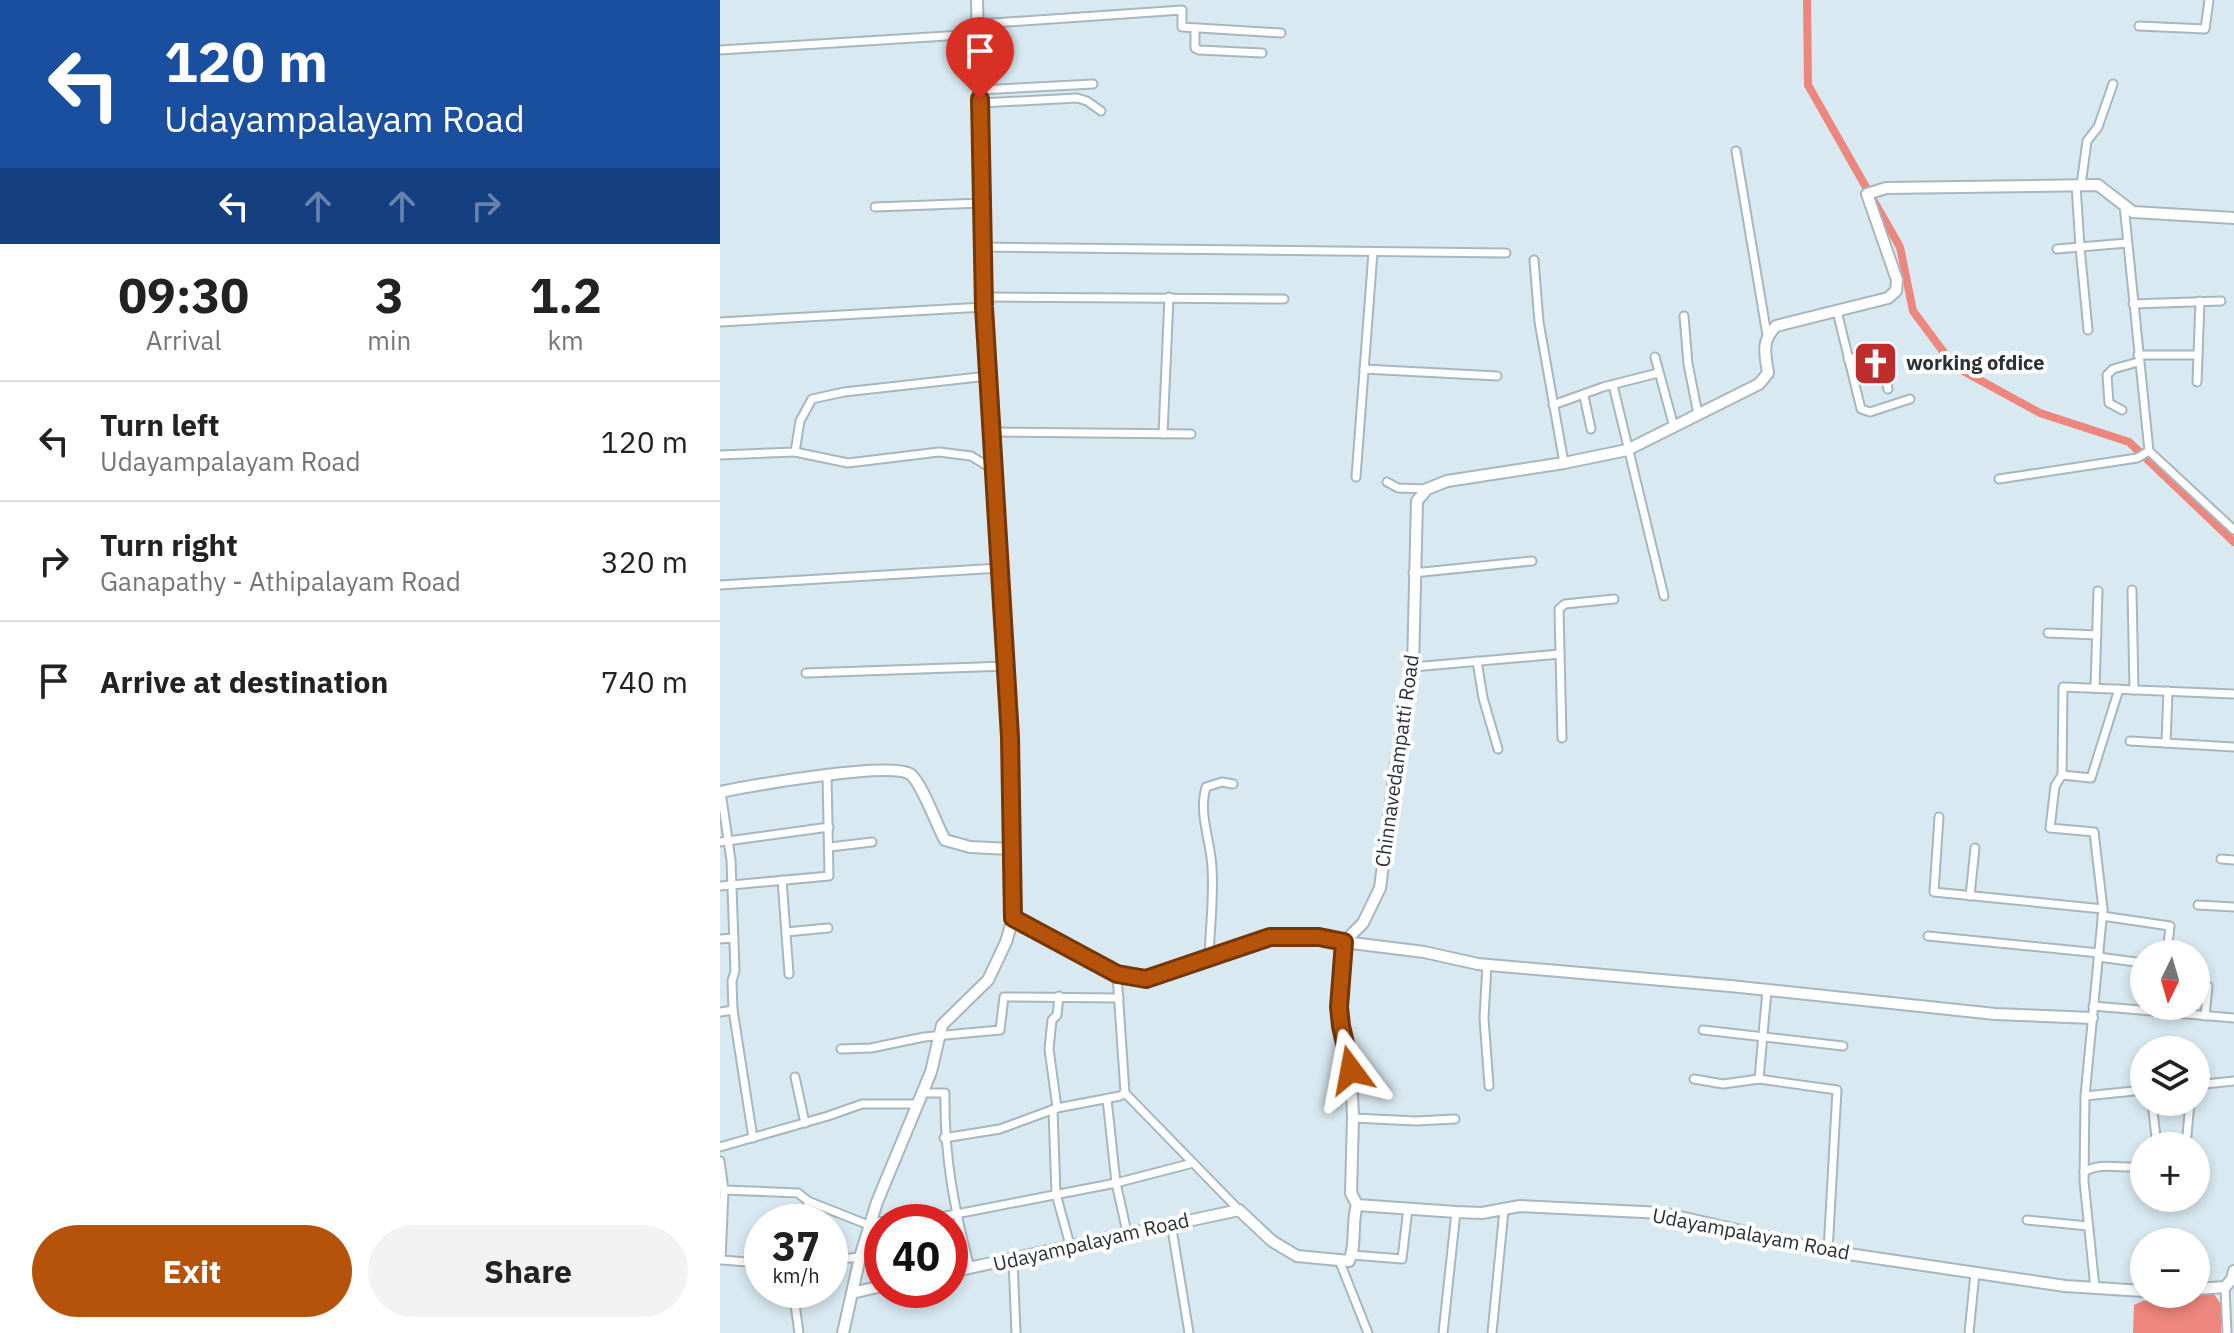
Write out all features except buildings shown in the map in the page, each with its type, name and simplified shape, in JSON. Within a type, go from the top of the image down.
[{"type":"street","points":[[879,1204],[931,1072],[939,1036],[947,1019],[988,980],[1006,942],[1013,918],[1007,666],[984,302],[977,0]]},
{"type":"street","points":[[1153,0],[1153,11]]},
{"type":"street","points":[[2139,26],[2205,29],[2209,0]]},
{"type":"street","points":[[720,50],[1182,10],[1182,27],[1281,33]]},
{"type":"street","points":[[1195,29],[1195,48],[1199,50],[1262,53]]},
{"type":"street","points":[[980,90],[1093,84]]},
{"type":"street","points":[[2088,330],[2078,185],[2087,141],[2098,127],[2113,84]]},
{"type":"street","points":[[980,103],[1077,98],[1101,111]]},
{"type":"street","points":[[1387,482],[1398,488],[1427,489],[1447,481],[1627,450],[1759,384],[1768,373],[1764,348],[1767,335],[1736,151]]},
{"type":"street","points":[[1767,335],[1776,326],[1888,298],[1896,291],[1897,280],[1867,194],[1886,188],[2098,185],[2133,212],[2234,218]]},
{"type":"street","points":[[875,207],[982,203]]},
{"type":"street","points":[[2124,205],[2148,452],[2234,530]]},
{"type":"street","points":[[2057,249],[2127,243]]},
{"type":"street","points":[[983,247],[1506,253]]},
{"type":"street","points":[[1356,477],[1373,252]]},
{"type":"street","points":[[1534,260],[1539,322],[1564,463]]},
{"type":"street","points":[[1163,434],[1169,297]]},
{"type":"street","points":[[720,322],[984,302],[1169,297],[1284,299]]},
{"type":"street","points":[[2197,382],[2200,301]]},
{"type":"street","points":[[2133,304],[2221,301]]},
{"type":"street","points":[[1837,311],[1859,406],[1870,412],[1910,399]]},
{"type":"street","points":[[1684,316],[1688,364],[1698,414]]},
{"type":"street","points":[[1848,359],[1874,354],[1881,356],[1888,389]]},
{"type":"street","points":[[2122,410],[2109,403],[2107,375],[2113,369],[2138,358],[2198,355]]},
{"type":"street","points":[[1655,357],[1674,427]]},
{"type":"street","points":[[1364,369],[1497,376]]},
{"type":"street","points":[[1553,405],[1658,373]]},
{"type":"street","points":[[795,452],[800,421],[812,399],[844,392],[988,376]]},
{"type":"street","points":[[1613,385],[1664,596]]},
{"type":"street","points":[[1584,396],[1591,429]]},
{"type":"street","points":[[992,432],[1191,434]]},
{"type":"street","points":[[720,455],[795,452],[848,463],[939,452],[971,456],[994,470]]},
{"type":"street","points":[[1999,479],[2137,458],[2148,452]]},
{"type":"street","name":"Chinnavedampatti Road","points":[[1344,942],[1363,923],[1380,888],[1396,763],[1413,667],[1417,501],[1427,489]]},
{"type":"street","points":[[1413,573],[1532,561]]},
{"type":"street","points":[[720,585],[1000,568]]},
{"type":"street","points":[[2132,590],[2134,690]]},
{"type":"street","points":[[2095,688],[2098,591]]},
{"type":"street","points":[[1562,738],[1560,605],[1614,599]]},
{"type":"street","points":[[2048,633],[2097,635]]},
{"type":"street","points":[[1413,667],[1560,654]]},
{"type":"street","points":[[1477,661],[1483,698],[1498,749]]},
{"type":"street","points":[[806,673],[1007,666]]},
{"type":"street","points":[[2095,1288],[2084,1172],[2085,1096],[2103,913],[2094,832],[2050,828],[2055,786],[2062,775],[2063,687],[2234,694]]},
{"type":"street","points":[[2062,775],[2091,778],[2119,689]]},
{"type":"street","points":[[2166,743],[2168,691]]},
{"type":"street","points":[[2130,741],[2234,747]]},
{"type":"street","points":[[753,1138],[733,1010],[731,885],[720,792],[827,776],[891,770],[909,773],[917,782],[945,840],[970,847],[1011,849]]},
{"type":"street","points":[[720,886],[829,876],[827,776]]},
{"type":"street","points":[[1209,957],[1212,867],[1203,797],[1206,787],[1222,782],[1233,784]]},
{"type":"street","points":[[1939,817],[1934,892],[2103,913],[2170,926],[2168,940]]},
{"type":"street","points":[[724,842],[829,827]]},
{"type":"street","points":[[830,847],[872,842]]},
{"type":"street","points":[[1970,896],[1975,848]]},
{"type":"street","points":[[2221,859],[2234,860]]},
{"type":"street","points":[[782,880],[789,974]]},
{"type":"street","points":[[2198,905],[2234,907]]},
{"type":"street","points":[[1013,918],[1117,974],[1146,979],[1270,937],[1319,937],[1487,964],[1995,1014],[2092,1018]]},
{"type":"street","points":[[786,932],[828,928]]},
{"type":"street","points":[[1928,936],[2130,961]]},
{"type":"street","points":[[720,939],[734,938]]},
{"type":"street","points":[[1117,974],[1125,1093],[1272,1241],[1297,1256],[1349,1261],[1357,1205],[1351,1193],[1351,1070],[1339,1007],[1344,942]]},
{"type":"street","points":[[1487,964],[1484,1018],[1489,1086]]},
{"type":"street","points":[[1759,1079],[1767,990]]},
{"type":"street","points":[[1059,996],[1049,1049],[1055,1109],[1056,1194],[1070,1245]]},
{"type":"street","points":[[841,1049],[871,1048],[939,1036],[1000,1030],[1004,997],[1119,998]]},
{"type":"street","points":[[2093,1006],[2130,1009]]},
{"type":"street","points":[[720,1012],[733,1010]]},
{"type":"street","points":[[2210,1016],[2234,1018]]},
{"type":"street","points":[[1703,1030],[1843,1046]]},
{"type":"street","points":[[795,1077],[805,1123]]},
{"type":"street","points":[[1694,1079],[1723,1084],[1759,1079],[1837,1090],[1828,1251]]},
{"type":"street","points":[[2210,1084],[2234,1081]]},
{"type":"street","points":[[2085,1096],[2130,1091]]},
{"type":"street","points":[[922,1093],[945,1093],[944,1138],[954,1204]]},
{"type":"street","points":[[944,1138],[1000,1129],[1055,1109],[1125,1093]]},
{"type":"street","points":[[1107,1099],[1116,1183],[1127,1232]]},
{"type":"street","points":[[720,1147],[862,1104],[916,1104]]},
{"type":"street","points":[[1353,1118],[1455,1119]]},
{"type":"street","points":[[720,1161],[724,1190],[721,1265],[744,1264]]},
{"type":"street","points":[[968,1211],[1116,1183],[1193,1163]]},
{"type":"street","points":[[2084,1172],[2095,1167],[2130,1166]]},
{"type":"street","points":[[724,1190],[798,1193],[808,1201],[864,1220]]},
{"type":"street","name":"Udayampalayam Road","points":[[1357,1205],[1456,1212],[1504,1210],[1520,1206],[1663,1213],[1828,1251],[1975,1273],[2130,1290]]},
{"type":"street","points":[[1352,1255],[1402,1259],[1408,1208]]},
{"type":"street","name":"Udayampalayam Road","points":[[970,1268],[1239,1210]]},
{"type":"street","points":[[1492,1333],[1504,1210]]},
{"type":"street","points":[[1443,1333],[1456,1212]]},
{"type":"street","points":[[2027,1220],[2088,1226]]},
{"type":"street","points":[[1171,1223],[1189,1333]]},
{"type":"street","points":[[843,1333],[864,1246]]},
{"type":"street","points":[[848,1258],[860,1257]]},
{"type":"street","points":[[1013,1260],[1016,1333]]},
{"type":"street","points":[[1339,1260],[1368,1333]]},
{"type":"street","points":[[968,1261],[970,1268]]},
{"type":"street","points":[[2227,1333],[2225,1287],[2234,1271]]},
{"type":"street","points":[[1969,1333],[1975,1273]]},
{"type":"street","points":[[2210,1288],[2225,1287]]},
{"type":"street","points":[[852,1293],[864,1290]]},
{"type":"street","points":[[796,1308],[799,1333]]},
{"type":"shaded area","points":[[2210,1294],[2214,1294],[2221,1304],[2221,1333],[2133,1333],[2134,1308],[2210,1308]]},
{"type":"waterway","points":[[1807,0],[1808,85],[1900,247],[1913,311],[1954,366],[2040,413],[2129,442],[2234,542]]},
{"type":"place","name":"working ofdice","points":[[1875,363]]},
{"type":"route","points":[[980,99],[984,307],[1011,759],[1013,918],[1117,974],[1131,978],[1146,979],[1270,937],[1319,937],[1344,942],[1338,989],[1341,1026],[1351,1070]]}]
